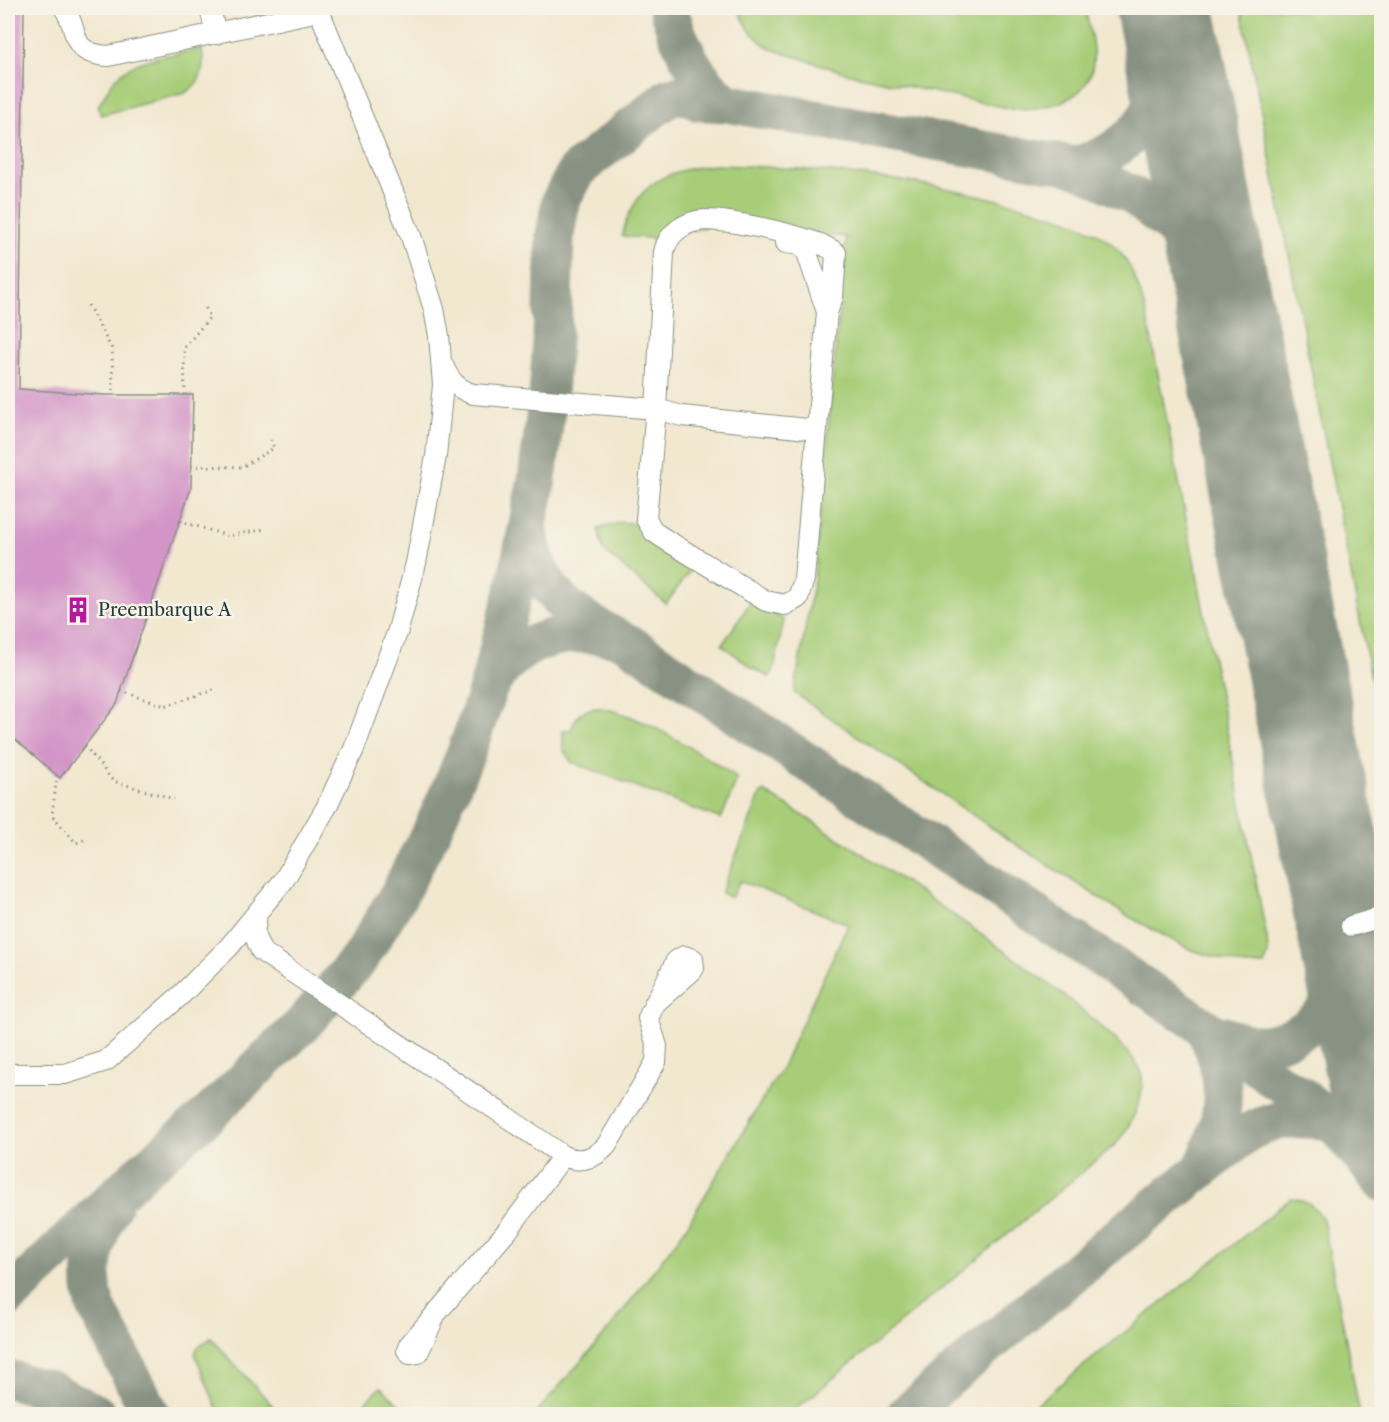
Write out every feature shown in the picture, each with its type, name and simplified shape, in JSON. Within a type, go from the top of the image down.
[{"type":"lane","points":[[14,1073],[65,1074],[106,1060],[181,995],[229,947],[284,880],[326,808],[354,749],[381,681],[416,563],[428,508],[439,426],[442,365],[434,309],[424,275],[318,9],[126,54],[99,55],[88,53],[78,45],[69,15],[64,8]]},
{"type":"lane","points":[[210,8],[216,34]]},
{"type":"lane","points":[[698,220],[735,222],[830,247],[836,253],[833,297],[827,312],[802,591],[798,598],[785,605],[766,601],[663,538],[649,526],[646,519],[656,409],[664,252],[667,242],[680,227],[698,220]]},
{"type":"lane","points":[[763,230],[758,233],[763,240],[797,244],[806,250],[827,312]]},
{"type":"lane","points":[[442,365],[458,388],[472,394],[656,409],[682,416],[818,430]]},
{"type":"lane","points":[[439,426],[453,403],[472,394]]},
{"type":"lane","points":[[257,914],[254,934],[261,951]]},
{"type":"lane","points":[[1351,926],[1382,917]]},
{"type":"lane","points":[[229,947],[244,944],[261,951],[412,1055],[453,1078],[563,1156],[571,1159],[587,1159],[602,1151],[653,1069],[657,1046],[648,1018],[654,1004]]},
{"type":"lane","points":[[434,1318],[508,1230],[563,1156]]},
{"type":"path","points":[[88,305],[112,348],[113,395]]},
{"type":"path","points":[[185,395],[184,348],[210,317],[205,307]]},
{"type":"path","points":[[192,466],[242,467],[274,448],[271,440]]},
{"type":"path","points":[[180,521],[228,536],[265,529]]},
{"type":"path","points":[[121,692],[165,706],[216,689]]},
{"type":"path","points":[[84,746],[113,781],[174,799]]},
{"type":"path","points":[[57,775],[52,814],[76,843],[86,839]]},
{"type":"green space","points":[[737,8],[1085,8],[1092,42],[1093,63],[1090,77],[1074,95],[1063,101],[1037,108],[1012,109],[850,74],[774,50],[762,43],[750,31]]},
{"type":"green space","points":[[1241,8],[1381,8],[1381,729]]},
{"type":"green space","points":[[202,49],[203,62],[199,80],[185,93],[101,115],[98,106],[113,81],[124,71],[145,61]]},
{"type":"green space","points":[[716,165],[836,172],[954,190],[1074,222],[1103,237],[1125,259],[1139,288],[1147,317],[1267,938],[1268,955],[1264,965],[1246,966],[1191,950],[1126,915],[1014,843],[794,693],[814,579],[846,237],[803,233],[743,217],[660,239],[622,236],[627,218],[635,204],[655,182],[682,170]]},
{"type":"green space","points":[[622,522],[641,525],[693,563],[692,568],[666,604],[603,550],[598,529]]},
{"type":"green space","points":[[751,601],[784,620],[773,672],[769,677],[754,669],[722,645]]},
{"type":"green space","points":[[597,708],[629,716],[648,724],[732,774],[737,780],[721,819],[571,762],[563,749],[563,730],[571,730],[577,717],[583,712]]},
{"type":"green space","points":[[764,792],[846,843],[969,926],[1085,1013],[1123,1048],[1141,1073],[1142,1091],[1136,1111],[1116,1144],[790,1414],[535,1414],[611,1327],[685,1229],[782,1067],[848,924],[740,881],[731,898],[721,893],[761,793]]},
{"type":"green space","points":[[1291,1198],[1310,1204],[1323,1219],[1360,1414],[1024,1414]]},
{"type":"green space","points":[[211,1338],[280,1414],[219,1414],[195,1354],[197,1348]]},
{"type":"green space","points":[[381,1387],[409,1414],[352,1414],[355,1412]]},
{"type":"building","name":"Preembarque A","points":[[8,8],[24,8],[19,389],[104,395],[193,395],[191,488],[117,704],[60,778],[8,733]]},
{"type":"taxiway","points":[[668,8],[678,35],[697,72],[727,103]]},
{"type":"taxiway","points":[[1072,166],[1097,158],[1118,146],[1135,131],[1148,113],[1158,93],[1164,71],[1168,21]]},
{"type":"taxiway","points":[[8,1298],[140,1173],[209,1114],[303,1024],[360,958],[399,894],[435,824],[466,753],[487,692],[516,584],[537,479],[548,395],[555,235],[561,200],[577,170],[669,97],[680,95],[727,103]]},
{"type":"taxiway","points":[[700,102],[727,103],[1072,166],[1134,196],[1170,225],[1199,262],[1225,320]]},
{"type":"taxiway","points":[[529,531],[533,553],[540,572],[562,602],[577,614],[630,644],[1203,1026],[1272,1078],[1300,1095],[1332,1121],[1382,1182]]},
{"type":"taxiway","points":[[491,684],[501,669],[514,657],[542,641],[576,634],[611,637]]},
{"type":"taxiway","points":[[1221,1035],[1245,1042],[1265,1044],[1287,1038],[1315,1021],[1335,995],[1341,980],[1342,964],[1339,948]]},
{"type":"taxiway","points":[[1202,1169],[1217,1132],[1222,1098],[1222,1081],[1218,1063],[1203,1026]]},
{"type":"taxiway","points":[[906,1414],[1105,1247],[1247,1133],[1269,1123],[1288,1119],[1332,1121]]},
{"type":"taxiway","points":[[113,1204],[97,1241],[94,1254],[93,1294],[96,1307],[151,1414]]},
{"type":"taxiway","points":[[8,1379],[50,1390],[97,1414]]},
{"type":"runway","points":[[1165,8],[1382,1111]]},
{"type":"place","name":"Preembarque A","points":[[78,610]]}]
